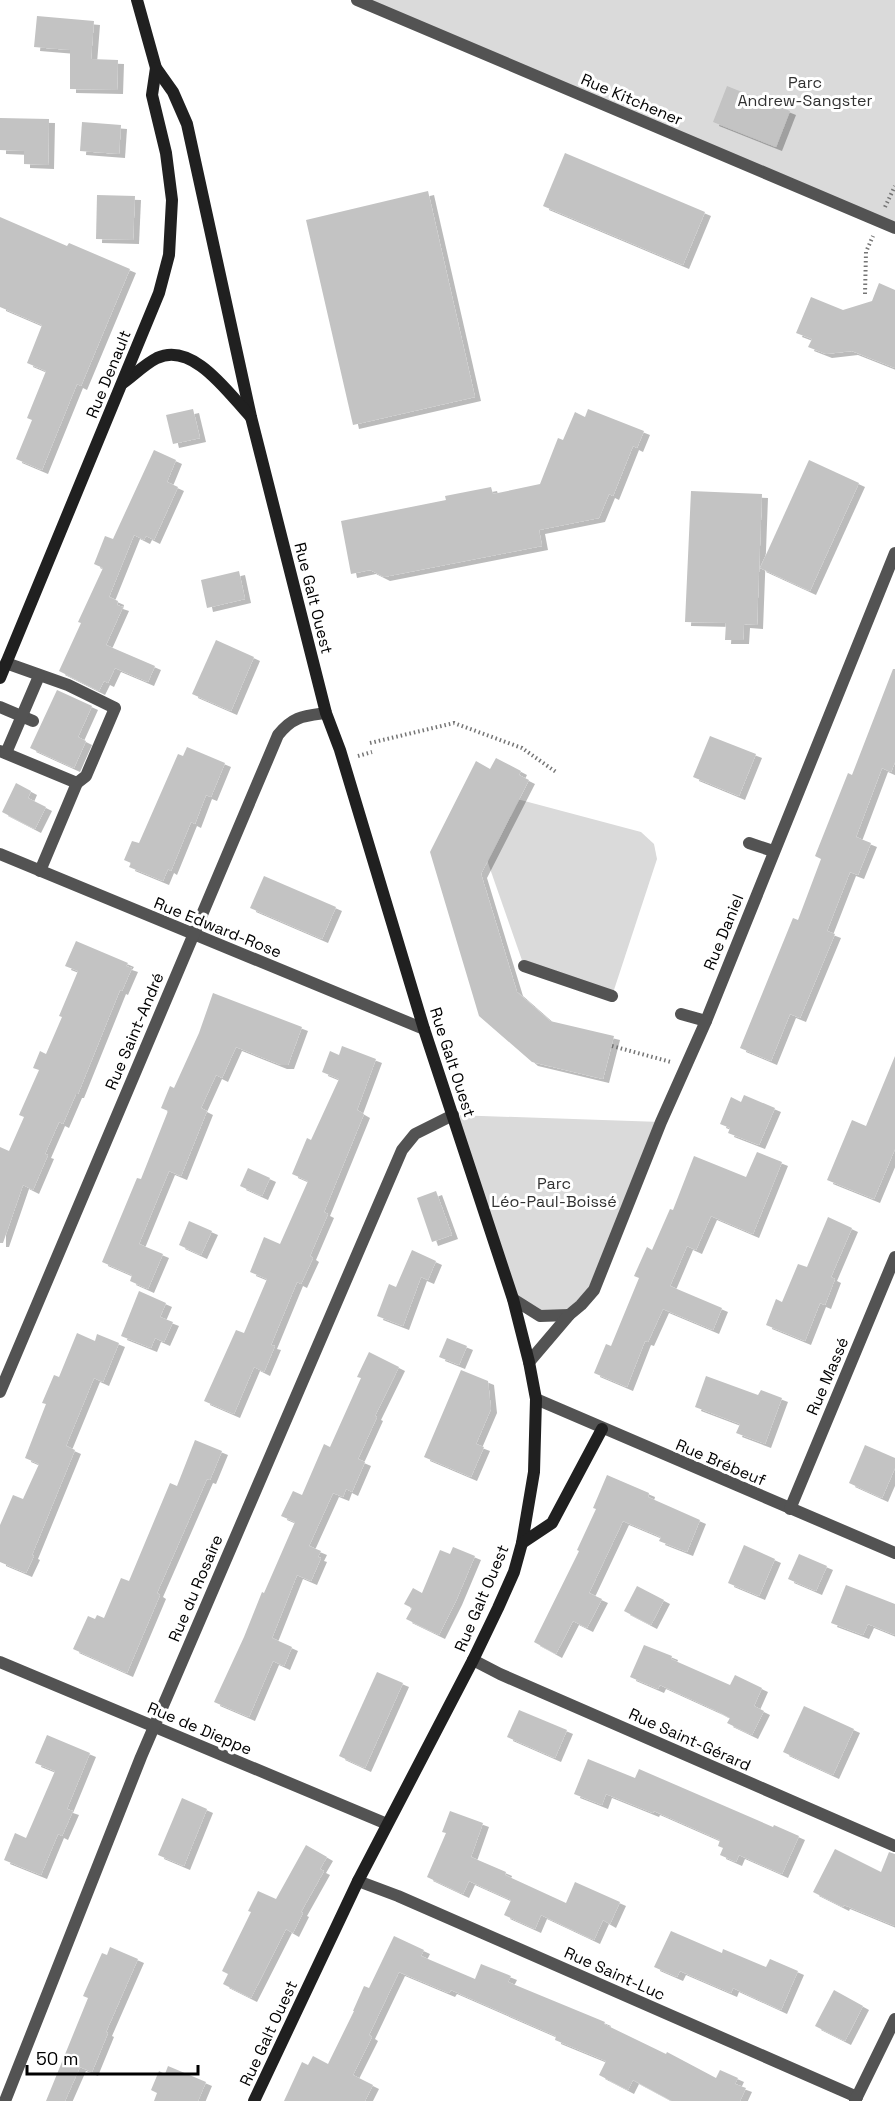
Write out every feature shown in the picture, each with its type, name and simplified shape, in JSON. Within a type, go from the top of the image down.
[{"type":"main road","name":"Rue Galt Ouest","points":[[137,0],[156,68],[173,92],[187,124],[251,417],[327,713],[424,1029],[513,1299],[536,1399],[534,1472],[522,1543],[514,1572],[473,1660],[358,1881],[254,2101]]},
{"type":"main road","name":"Rue Denault","points":[[0,678],[159,293],[169,255],[172,200],[166,153],[152,95],[156,68]]},
{"type":"main road","points":[[122,384],[157,358],[170,355],[187,357],[199,363],[251,417]]},
{"type":"main road","points":[[522,1543],[552,1523],[602,1429]]},
{"type":"street","name":"Rue Kitchener","points":[[357,0],[895,228]]},
{"type":"street","name":"Rue Daniel","points":[[529,1362],[568,1315],[594,1290],[685,1066],[706,1021],[895,553]]},
{"type":"street","points":[[6,663],[68,685],[115,708],[86,776],[76,783],[40,871]]},
{"type":"street","points":[[39,676],[27,719],[3,752],[76,783]]},
{"type":"street","points":[[0,707],[27,719]]},
{"type":"street","name":"Rue Saint-André","points":[[0,1392],[278,735],[287,724],[299,717],[327,713]]},
{"type":"street","points":[[749,843],[773,851]]},
{"type":"street","name":"Rue Edward-Rose","points":[[0,854],[424,1029]]},
{"type":"street","points":[[524,966],[612,996]]},
{"type":"street","points":[[681,1014],[706,1021]]},
{"type":"street","name":"Rue du Rosaire","points":[[5,2101],[141,1757],[402,1150],[415,1134],[453,1115]]},
{"type":"street","name":"Rue Massé","points":[[789,1509],[895,1257]]},
{"type":"street","points":[[513,1299],[540,1316],[568,1315]]},
{"type":"street","name":"Rue Brébeuf","points":[[536,1399],[895,1553]]},
{"type":"street","name":"Rue Saint-Gérard","points":[[473,1660],[500,1674],[895,1846]]},
{"type":"street","name":"Rue de Dieppe","points":[[0,1662],[387,1824]]},
{"type":"street","name":"Rue Saint-Luc","points":[[358,1881],[398,1896],[856,2099]]},
{"type":"street","points":[[856,2099],[895,2019]]},
{"type":"path","points":[[865,294],[866,252],[879,221]]},
{"type":"path","points":[[370,743],[454,723],[522,748],[556,772]]},
{"type":"path","points":[[612,1046],[685,1066]]},
{"type":"green space","name":"Parc Andrew-Sangster","points":[[357,0],[895,0],[895,228]]},
{"type":"green space","points":[[517,799],[641,832],[654,844],[657,859],[612,996],[524,966],[487,860]]},
{"type":"green space","name":"Parc Léo-Paul-Boissé","points":[[453,1115],[661,1122],[581,1305],[540,1316],[513,1299]]},
{"type":"building","points":[[37,16],[94,21],[91,59],[118,60],[117,90],[70,89],[70,50],[34,47]]},
{"type":"building","points":[[727,86],[790,111],[776,147],[713,122]]},
{"type":"building","points":[[0,118],[49,119],[48,165],[24,164],[24,151],[0,150]]},
{"type":"building","points":[[82,122],[121,125],[119,154],[80,151]]},
{"type":"building","points":[[565,153],[705,212],[683,265],[543,206]]},
{"type":"building","points":[[428,191],[475,397],[353,425],[306,220]]},
{"type":"building","points":[[97,195],[135,196],[133,240],[96,239]]},
{"type":"building","points":[[0,217],[67,246],[69,243],[130,269],[81,386],[77,384],[42,470],[16,459],[32,420],[27,418],[46,371],[27,363],[42,325],[0,307]]},
{"type":"building","points":[[879,283],[895,290],[895,368],[852,351],[826,354],[808,347],[812,339],[796,333],[811,297],[843,310],[872,301]]},
{"type":"building","points":[[193,409],[200,438],[173,444],[166,415]]},
{"type":"building","points":[[588,409],[644,431],[637,448],[633,446],[613,496],[609,494],[599,518],[539,530],[542,546],[384,577],[370,570],[351,574],[341,521],[446,500],[445,496],[491,487],[493,494],[540,484],[558,438],[563,440],[575,412],[585,417]]},
{"type":"building","points":[[154,450],[176,460],[167,482],[178,487],[154,540],[146,536],[144,540],[134,535],[109,597],[118,601],[117,605],[123,607],[106,645],[155,666],[148,682],[115,668],[108,683],[104,681],[99,691],[59,671],[103,568],[94,564],[105,536],[113,539]]},
{"type":"building","points":[[809,460],[859,483],[810,591],[760,568]]},
{"type":"building","points":[[691,491],[762,494],[757,625],[744,624],[743,640],[725,640],[726,623],[685,622]]},
{"type":"building","points":[[239,571],[245,599],[207,608],[201,580]]},
{"type":"building","points":[[216,640],[254,657],[231,711],[192,694]]},
{"type":"building","points":[[893,669],[895,669],[895,762],[891,772],[882,768],[856,837],[871,843],[858,875],[850,872],[827,931],[835,934],[800,1018],[790,1014],[771,1061],[740,1048],[793,918],[798,920],[821,859],[815,856],[848,773],[852,775]]},
{"type":"building","points":[[57,690],[92,706],[78,737],[86,741],[74,768],[30,748]]},
{"type":"building","points":[[710,736],[756,754],[739,796],[693,777]]},
{"type":"building","points":[[187,747],[225,763],[211,797],[206,795],[195,824],[191,822],[171,871],[168,869],[163,881],[129,867],[131,863],[124,860],[132,841],[139,843],[178,754],[183,756]]},
{"type":"building","points":[[496,758],[521,771],[519,775],[529,780],[481,874],[517,992],[550,1021],[614,1036],[603,1079],[532,1062],[479,1016],[430,852],[476,761],[490,769]]},
{"type":"building","points":[[16,783],[31,791],[28,798],[46,807],[35,829],[2,812]]},
{"type":"building","points":[[264,876],[336,907],[322,939],[250,908]]},
{"type":"building","points":[[76,941],[128,963],[126,966],[132,968],[122,991],[120,990],[78,1094],[63,1124],[59,1122],[33,1190],[23,1185],[3,1243],[0,1243],[0,1147],[9,1151],[24,1117],[19,1115],[39,1070],[33,1068],[40,1051],[46,1054],[62,1017],[59,1016],[78,971],[65,966]]},
{"type":"building","points":[[213,993],[302,1027],[288,1065],[281,1065],[236,1047],[222,1078],[216,1075],[201,1108],[207,1111],[181,1176],[169,1171],[139,1244],[163,1254],[148,1289],[130,1281],[132,1275],[102,1262],[137,1178],[141,1179],[168,1111],[161,1108],[170,1086],[174,1088],[199,1033]]},
{"type":"building","points":[[342,1046],[376,1059],[357,1110],[364,1114],[324,1212],[328,1214],[310,1256],[313,1258],[301,1284],[297,1282],[271,1345],[275,1346],[264,1372],[254,1367],[234,1414],[204,1401],[236,1330],[244,1333],[267,1279],[250,1272],[264,1237],[280,1244],[308,1181],[292,1174],[307,1138],[311,1140],[339,1079],[322,1072],[330,1051],[339,1055]]},
{"type":"building","points":[[895,1056],[895,1149],[874,1199],[827,1180],[852,1120],[866,1126]]},
{"type":"building","points":[[744,1095],[775,1108],[759,1145],[728,1133],[730,1128],[720,1124],[731,1097],[741,1102]]},
{"type":"building","points":[[757,1152],[782,1162],[753,1234],[711,1216],[696,1250],[687,1246],[670,1286],[722,1308],[713,1330],[663,1309],[648,1342],[645,1341],[627,1387],[594,1373],[606,1344],[611,1346],[639,1278],[634,1276],[647,1247],[652,1250],[670,1209],[673,1210],[694,1156],[746,1177]]},
{"type":"building","points":[[248,1168],[270,1178],[262,1196],[240,1186]]},
{"type":"building","points":[[436,1191],[452,1235],[432,1242],[417,1198]]},
{"type":"building","points":[[828,1217],[852,1228],[831,1277],[835,1279],[825,1305],[820,1303],[805,1341],[766,1325],[776,1299],[782,1302],[798,1264],[807,1267]]},
{"type":"building","points":[[189,1221],[212,1231],[201,1255],[179,1245]]},
{"type":"building","points":[[412,1250],[436,1261],[428,1280],[421,1277],[403,1326],[377,1316],[389,1284],[396,1287]]},
{"type":"building","points":[[139,1291],[166,1303],[160,1317],[173,1322],[164,1342],[155,1338],[151,1348],[121,1336]]},
{"type":"building","points":[[77,1333],[95,1341],[97,1334],[119,1343],[103,1382],[94,1378],[66,1446],[75,1450],[26,1573],[0,1562],[0,1525],[13,1495],[23,1499],[39,1464],[25,1458],[46,1404],[42,1403],[54,1375],[59,1377]]},
{"type":"building","points":[[447,1338],[467,1346],[459,1365],[439,1357]]},
{"type":"building","points":[[369,1352],[399,1367],[375,1416],[377,1417],[358,1459],[365,1462],[352,1492],[346,1489],[343,1497],[333,1493],[309,1546],[321,1551],[318,1557],[321,1558],[311,1581],[297,1575],[272,1638],[292,1647],[284,1666],[273,1661],[249,1717],[214,1702],[295,1522],[281,1516],[293,1491],[302,1495],[324,1444],[330,1447],[361,1378],[357,1377]]},
{"type":"building","points":[[461,1370],[488,1381],[491,1409],[476,1444],[484,1447],[471,1477],[424,1457]]},
{"type":"building","points":[[706,1376],[758,1395],[761,1390],[782,1398],[765,1444],[736,1433],[740,1424],[695,1407]]},
{"type":"building","points":[[195,1440],[222,1451],[210,1480],[207,1479],[157,1593],[160,1595],[127,1673],[73,1649],[88,1616],[95,1619],[97,1615],[104,1618],[121,1578],[129,1581],[170,1483],[177,1486]]},
{"type":"building","points":[[865,1445],[895,1458],[895,1468],[882,1498],[849,1483]]},
{"type":"building","points":[[607,1475],[649,1493],[648,1497],[700,1520],[687,1552],[659,1541],[661,1537],[623,1521],[589,1593],[602,1599],[587,1628],[573,1621],[556,1654],[534,1642],[579,1551],[577,1550],[596,1509],[593,1508]]},
{"type":"building","points":[[744,1545],[775,1559],[759,1596],[728,1583]]},
{"type":"building","points":[[453,1547],[475,1556],[439,1635],[406,1619],[412,1608],[404,1604],[413,1588],[422,1593],[440,1550],[450,1554]]},
{"type":"building","points":[[799,1554],[827,1566],[816,1591],[788,1579]]},
{"type":"building","points":[[846,1585],[895,1604],[895,1635],[868,1624],[863,1635],[831,1623]]},
{"type":"building","points":[[637,1586],[664,1600],[651,1625],[624,1611]]},
{"type":"building","points":[[644,1645],[672,1656],[671,1659],[730,1685],[735,1675],[762,1688],[754,1706],[764,1711],[752,1735],[727,1723],[730,1718],[717,1711],[660,1685],[658,1689],[630,1677]]},
{"type":"building","points":[[377,1672],[403,1683],[365,1768],[339,1756]]},
{"type":"building","points":[[804,1706],[854,1729],[833,1775],[783,1752]]},
{"type":"building","points":[[519,1710],[567,1730],[555,1758],[507,1737]]},
{"type":"building","points":[[47,1735],[90,1753],[67,1809],[73,1811],[62,1836],[58,1834],[41,1875],[4,1860],[15,1833],[26,1838],[55,1771],[35,1763]]},
{"type":"building","points":[[588,1759],[635,1778],[639,1769],[799,1836],[782,1874],[739,1855],[736,1862],[720,1855],[723,1848],[718,1846],[720,1840],[654,1811],[653,1813],[606,1794],[602,1805],[574,1794]]},
{"type":"building","points":[[182,1798],[207,1809],[184,1866],[158,1855]]},
{"type":"building","points":[[450,1811],[483,1823],[471,1857],[566,1903],[575,1882],[620,1902],[610,1924],[603,1920],[594,1940],[541,1915],[535,1929],[504,1915],[511,1900],[469,1881],[463,1894],[427,1877],[446,1833],[442,1832]]},
{"type":"building","points":[[306,1845],[327,1857],[320,1869],[324,1871],[301,1912],[303,1913],[293,1933],[286,1929],[251,1998],[223,1984],[228,1974],[222,1971],[251,1912],[248,1911],[258,1891],[276,1899]]},
{"type":"building","points":[[835,1849],[881,1872],[889,1852],[895,1854],[895,1926],[844,1905],[843,1907],[813,1892]]},
{"type":"building","points":[[671,1931],[722,1953],[723,1949],[766,1967],[770,1959],[798,1971],[781,2010],[733,1988],[731,1993],[680,1971],[677,1977],[654,1967]]},
{"type":"building","points":[[394,1936],[424,1950],[421,1956],[475,1979],[481,1964],[511,1976],[508,1982],[605,2022],[604,2024],[666,2054],[667,2052],[716,2078],[720,2070],[738,2078],[735,2084],[746,2088],[740,2101],[672,2101],[633,2080],[628,2090],[599,2075],[606,2061],[555,2040],[556,2036],[451,1990],[449,1993],[399,1972],[369,2035],[372,2037],[353,2075],[373,2085],[365,2101],[284,2101],[302,2062],[308,2065],[313,2056],[328,2064],[364,1986],[369,1988]]},
{"type":"building","points":[[110,1947],[138,1959],[106,2032],[108,2033],[92,2072],[80,2067],[65,2101],[46,2101],[88,1998],[83,1996],[102,1953],[107,1955]]},
{"type":"building","points":[[834,1990],[863,2006],[845,2041],[815,2026]]},
{"type":"building","points":[[168,2066],[206,2082],[198,2101],[154,2101],[157,2093],[151,2090],[159,2071],[165,2074]]}]
